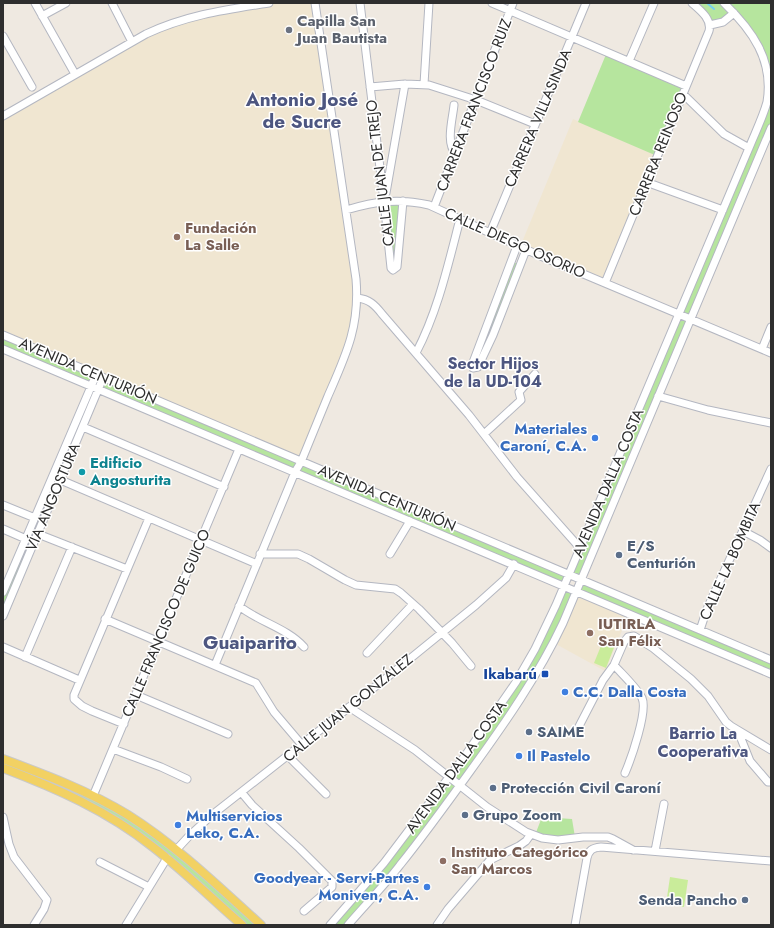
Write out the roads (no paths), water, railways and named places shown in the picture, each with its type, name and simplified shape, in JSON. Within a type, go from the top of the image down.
[{"type":"main road","points":[[3,759],[59,780],[127,814],[177,849],[261,925]]},
{"type":"main road","points":[[3,768],[58,790],[88,805],[132,832],[167,858],[242,925]]},
{"type":"street","points":[[35,3],[75,74]]},
{"type":"street","points":[[42,16],[66,3]]},
{"type":"street","points":[[112,3],[132,42]]},
{"type":"street","points":[[3,116],[157,29],[176,21],[242,5],[269,3]]},
{"type":"street","points":[[215,665],[260,554],[295,472],[301,462],[350,343],[355,322],[357,298],[356,279],[315,3]]},
{"type":"street","name":"CALLE JUAN DE TREJO","points":[[360,3],[391,268],[393,270],[397,267],[403,201]]},
{"type":"street","points":[[424,84],[428,3]]},
{"type":"street","points":[[492,3],[686,86]]},
{"type":"street","name":"CARRERA FRANCISCO RUIZ","points":[[434,207],[513,3]]},
{"type":"street","name":"CARRERA VILLASINDA","points":[[490,233],[586,3]]},
{"type":"street","points":[[629,61],[654,3]]},
{"type":"street","points":[[692,3],[705,15],[710,25],[723,22],[731,9]]},
{"type":"street","name":"AVENIDA DALLA COSTA","points":[[330,925],[384,863],[449,778],[498,710],[520,677],[544,632],[569,575],[749,148],[767,100],[767,73],[763,55],[756,40],[731,9],[724,3]]},
{"type":"street","name":"CARRERA REINOSO","points":[[605,283],[682,94],[705,42],[710,25]]},
{"type":"street","points":[[3,36],[32,87]]},
{"type":"street","points":[[370,87],[405,84],[424,84],[439,87],[535,124]]},
{"type":"street","points":[[384,201],[405,84]]},
{"type":"street","points":[[682,94],[724,134],[749,148]]},
{"type":"street","points":[[454,105],[450,142],[452,150],[456,153]]},
{"type":"street","name":"AVENIDA DALLA COSTA","points":[[348,925],[400,865],[499,732],[532,682],[556,637],[771,128]]},
{"type":"street","points":[[646,182],[723,210]]},
{"type":"street","name":"CALLE DIEGO OSORIO","points":[[346,210],[384,201],[403,201],[434,207],[526,250],[771,353]]},
{"type":"street","points":[[416,353],[427,331],[440,294],[460,219]]},
{"type":"street","points":[[517,246],[472,365],[473,368],[478,367],[490,341],[526,250]]},
{"type":"street","points":[[357,298],[366,299],[375,306],[484,434],[518,477],[580,548]]},
{"type":"street","points":[[762,349],[771,327]]},
{"type":"street","name":"AVENIDA CENTURIÓN","points":[[3,335],[771,660]]},
{"type":"street","name":"AVENIDA CENTURIÓN","points":[[3,349],[771,674]]},
{"type":"street","points":[[484,434],[521,400],[519,392],[535,374]]},
{"type":"street","name":"VÍA ANGOSTURA","points":[[3,592],[96,375]]},
{"type":"street","name":"VÍA ANGOSTURA","points":[[3,616],[103,378]]},
{"type":"street","name":"AVENIDA CENTURIÓN","points":[[79,381],[84,388],[85,400]]},
{"type":"street","name":"AVENIDA CENTURIÓN","points":[[95,398],[103,395],[112,395]]},
{"type":"street","points":[[658,396],[708,410],[771,423]]},
{"type":"street","points":[[83,426],[224,487]]},
{"type":"street","name":"CALLE FRANCISCO DE GUICO","points":[[93,796],[239,449]]},
{"type":"street","name":"CALLE LA BOMBITA","points":[[700,630],[707,609],[771,469]]},
{"type":"street","points":[[52,477],[256,564]]},
{"type":"street","points":[[3,505],[35,518]]},
{"type":"street","points":[[124,724],[82,706],[74,699],[75,688],[149,518]]},
{"type":"street","points":[[390,554],[410,521]]},
{"type":"street","points":[[3,529],[26,539]]},
{"type":"street","points":[[743,531],[771,548]]},
{"type":"street","points":[[38,534],[127,569]]},
{"type":"street","points":[[25,657],[72,547]]},
{"type":"street","points":[[260,554],[291,553],[303,556],[356,585],[395,589],[442,632],[471,666]]},
{"type":"street","name":"CALLE JUAN GONZÁLEZ","points":[[177,849],[202,824],[500,585],[510,574],[514,564]]},
{"type":"street","points":[[367,653],[413,604]]},
{"type":"street","points":[[239,606],[249,614],[297,638],[304,646]]},
{"type":"street","points":[[106,619],[256,683],[274,712],[302,745]]},
{"type":"street","points":[[575,734],[603,680],[614,665],[624,642],[628,637],[634,636],[639,638],[691,679],[708,696],[726,722],[738,731],[771,750]]},
{"type":"street","points":[[3,647],[79,680]]},
{"type":"street","points":[[614,665],[640,695],[644,703],[644,715],[625,773]]},
{"type":"street","points":[[136,695],[228,734]]},
{"type":"street","points":[[349,707],[415,750],[501,817],[532,834],[542,838],[558,840],[592,836],[608,837],[633,850]]},
{"type":"street","points":[[738,731],[752,765],[768,782],[771,782]]},
{"type":"street","points":[[113,749],[161,767],[187,779]]},
{"type":"street","points":[[288,756],[326,794]]},
{"type":"street","points":[[242,793],[252,805],[300,848],[332,881],[332,887],[304,911]]},
{"type":"street","points":[[655,851],[664,804]]},
{"type":"street","points":[[3,817],[6,846],[47,900],[46,905],[34,925]]},
{"type":"street","points":[[437,925],[448,909],[490,860],[519,846],[532,834]]},
{"type":"street","points":[[575,925],[587,858],[591,849],[601,847],[771,861]]},
{"type":"street","points":[[126,925],[167,858]]},
{"type":"street","points":[[100,862],[149,887]]},
{"type":"waterway","points":[[707,3],[714,9]]},
{"type":"place","name":"Capilla San Juan Bautista","points":[[289,30]]},
{"type":"place","name":"Fundación La Salle","points":[[177,237]]},
{"type":"place","name":"Materiales Caroní, C.A.","points":[[595,438]]},
{"type":"place","name":"Edificio Angosturita","points":[[82,472]]},
{"type":"place","name":"E/S Centurión","points":[[619,555]]},
{"type":"place","name":"IUTIRLA San Félix","points":[[590,633]]},
{"type":"place","name":"Ikabarú","points":[[545,674]]},
{"type":"place","name":"C.C. Dalla Costa","points":[[565,692]]},
{"type":"place","name":"SAIME","points":[[529,732]]},
{"type":"place","name":"Il Pastelo","points":[[519,756]]},
{"type":"place","name":"Protección Civil Caroní","points":[[493,788]]},
{"type":"place","name":"Grupo Zoom","points":[[465,815]]},
{"type":"place","name":"Multiservicios Leko, C.A.","points":[[178,825]]},
{"type":"place","name":"Instituto Categórico San Marcos","points":[[443,861]]},
{"type":"place","name":"Goodyear - Servi-Partes Moniven, C.A.","points":[[427,887]]},
{"type":"place","name":"Senda Pancho","points":[[745,900]]},
{"type":"district","name":"Antonio José de Sucre","points":[[302,110]]},
{"type":"district","name":"Sector Hijos de la UD-104","points":[[493,372]]},
{"type":"district","name":"Guaiparito","points":[[250,642]]},
{"type":"district","name":"Barrio La Cooperativa","points":[[703,742]]}]
